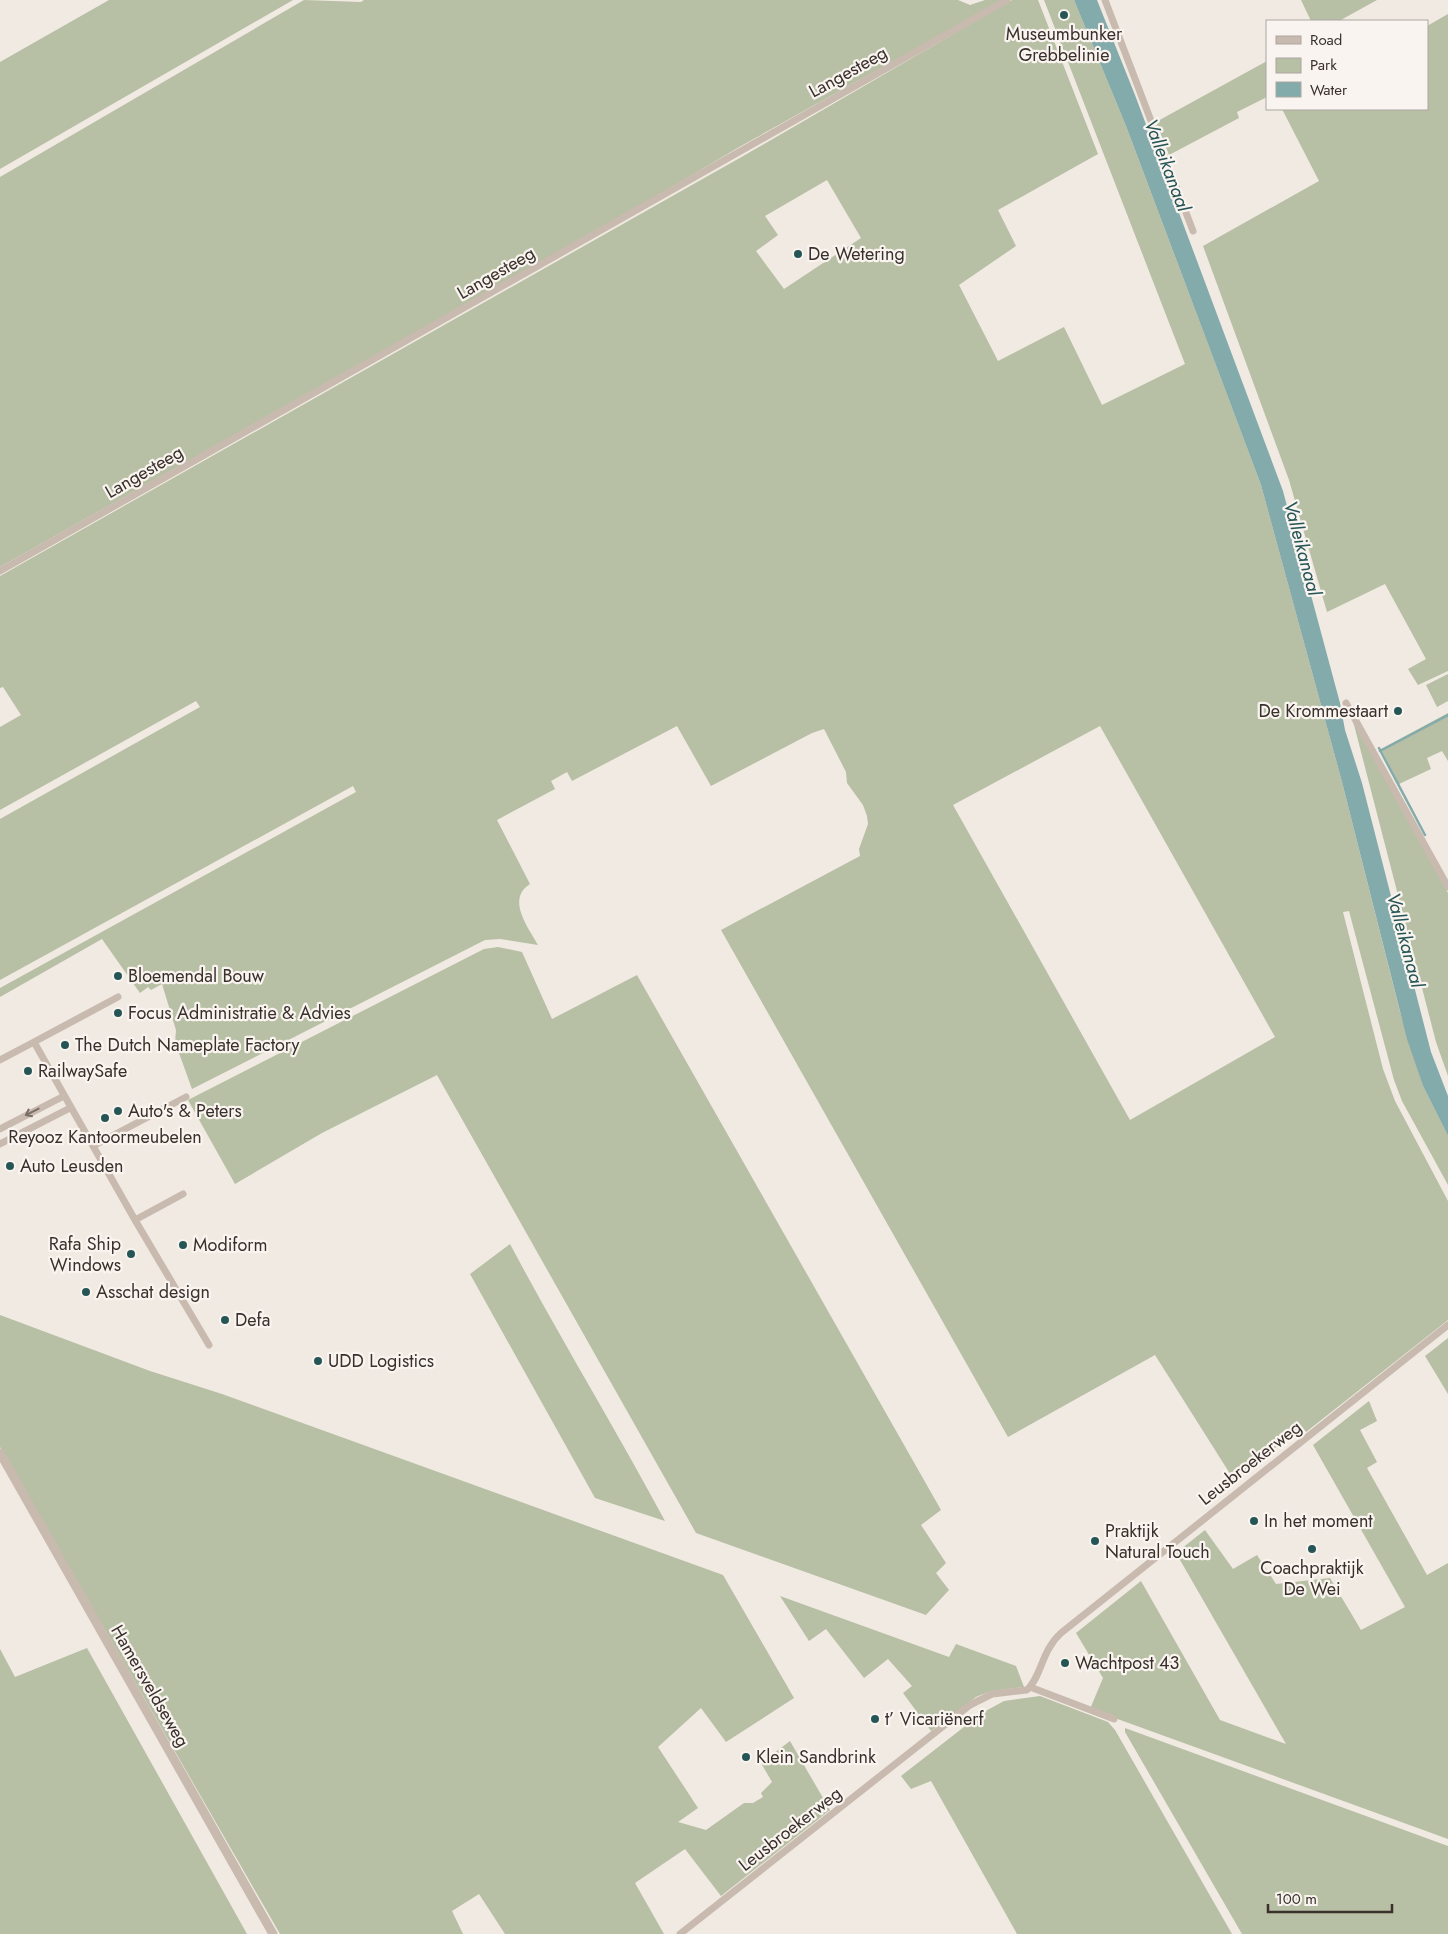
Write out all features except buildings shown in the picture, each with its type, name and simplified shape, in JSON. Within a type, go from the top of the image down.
[{"type":"street","name":"Langesteeg","points":[[0,571],[1007,0]]},
{"type":"street","points":[[1105,0],[1194,231]]},
{"type":"street","points":[[1347,705],[1368,739],[1448,887]]},
{"type":"street","points":[[0,1060],[118,997]]},
{"type":"street","points":[[34,1042],[70,1108],[209,1345]]},
{"type":"street","points":[[0,1129],[64,1096]]},
{"type":"street","points":[[93,1146],[186,1097]]},
{"type":"street","points":[[0,1144],[70,1108]]},
{"type":"street","points":[[135,1220],[183,1194]]},
{"type":"street","name":"Leusbroekerweg","points":[[680,1934],[976,1702],[992,1694],[1022,1692],[1030,1687],[1046,1650],[1061,1633],[1448,1325]]},
{"type":"street","name":"Hamersveldseweg","points":[[0,1453],[273,1934]]},
{"type":"street","points":[[1030,1687],[1114,1719]]},
{"type":"green space","points":[[109,0],[293,0],[0,169],[0,62]]},
{"type":"green space","points":[[304,0],[361,2],[364,0],[958,0],[970,5],[985,0],[1003,0],[741,146],[641,205],[0,567],[0,177]]},
{"type":"green space","points":[[1012,0],[1038,0],[1098,154],[998,210],[1016,246],[959,285],[998,361],[1064,327],[1102,405],[1185,364],[1044,0],[1074,0],[1126,126],[1261,485],[1342,782],[1400,1012],[1423,1086],[1448,1136],[1448,1185],[1402,1101],[1394,1080],[1349,911],[1343,912],[1383,1069],[1395,1101],[1448,1201],[1448,1320],[1306,1432],[1302,1427],[1234,1480],[1155,1355],[1008,1437],[721,930],[860,856],[859,849],[868,824],[867,816],[863,805],[847,783],[846,772],[824,729],[812,733],[711,786],[677,726],[572,781],[567,772],[551,781],[555,789],[497,820],[530,884],[523,890],[519,905],[525,922],[538,945],[500,939],[485,940],[192,1089],[175,1042],[176,1030],[162,984],[151,990],[148,987],[140,993],[102,939],[0,997],[0,988],[356,792],[353,786],[0,980],[0,819],[200,707],[196,701],[0,810],[0,727],[21,715],[3,687],[0,688],[0,576],[745,155]],"holes":[[[827,180],[861,238],[784,289],[756,251],[778,235],[765,216]],[[1100,726],[1275,1037],[1130,1120],[953,805]]]},
{"type":"green space","points":[[1301,0],[1377,0],[1341,20],[1311,20]]},
{"type":"green space","points":[[1448,14],[1448,671],[1418,685],[1408,669],[1426,659],[1385,584],[1327,612],[1289,480],[1203,246],[1319,181],[1283,110],[1428,110],[1428,25]]},
{"type":"green space","points":[[1266,62],[1266,98],[1237,112],[1239,118],[1169,155],[1156,122]]},
{"type":"green space","points":[[1448,674],[1448,701],[1437,707],[1426,685]]},
{"type":"green space","points":[[1448,713],[1448,761],[1442,751],[1427,758],[1431,769],[1399,784],[1381,749]]},
{"type":"green space","points":[[1352,717],[1448,893],[1448,1076],[1436,1042]]},
{"type":"green space","points":[[498,947],[522,952],[552,1019],[637,975],[941,1510],[921,1525],[946,1563],[936,1573],[949,1590],[926,1615],[696,1533],[437,1075],[322,1133],[235,1184],[188,1100],[484,949]]},
{"type":"green space","points":[[510,1244],[665,1521],[595,1498],[470,1274]]},
{"type":"green space","points":[[0,1315],[150,1371],[222,1394],[723,1575],[794,1698],[726,1742],[701,1708],[658,1747],[698,1808],[678,1822],[706,1830],[744,1803],[753,1803],[763,1797],[761,1793],[772,1782],[761,1763],[790,1741],[830,1810],[721,1896],[685,1849],[635,1883],[664,1934],[505,1934],[479,1894],[452,1911],[463,1934],[280,1934],[0,1447]]},
{"type":"green space","points":[[1448,1338],[1448,1394],[1425,1356]]},
{"type":"green space","points":[[1369,1401],[1377,1421],[1360,1430],[1377,1462],[1367,1468],[1427,1575],[1448,1563],[1448,1839],[1090,1709],[1103,1678],[1076,1633],[1141,1581],[1220,1720],[1286,1744],[1176,1553],[1205,1530],[1233,1569],[1257,1555],[1276,1584],[1330,1578],[1361,1630],[1405,1607],[1313,1445]]},
{"type":"green space","points":[[780,1596],[949,1657],[956,1644],[1016,1666],[1024,1687],[991,1691],[976,1697],[931,1731],[903,1693],[912,1686],[888,1659],[864,1678],[826,1629],[809,1641]]},
{"type":"green space","points":[[87,1648],[247,1934],[0,1934],[0,1649],[15,1677]]},
{"type":"green space","points":[[1040,1696],[1108,1722],[1115,1730],[1232,1934],[1017,1934],[931,1781],[911,1789],[901,1776],[982,1713],[1004,1701]]},
{"type":"green space","points":[[1125,1728],[1448,1846],[1448,1934],[1242,1934],[1125,1732]]},
{"type":"water","points":[[1074,0],[1097,0],[1135,95],[1283,491],[1340,703],[1345,730],[1362,783],[1431,1052],[1448,1096],[1448,1136],[1423,1086],[1407,1039],[1342,782],[1261,485],[1126,126]]},
{"type":"waterway","points":[[1380,751],[1448,715]]},
{"type":"waterway","points":[[1379,748],[1425,835]]},
{"type":"place","name":"Museumbunker Grebbelinie","points":[[1064,15]]},
{"type":"place","name":"De Wetering","points":[[798,254]]},
{"type":"place","name":"De Krommestaart","points":[[1398,711]]},
{"type":"place","name":"Bloemendal Bouw","points":[[118,976]]},
{"type":"place","name":"Focus Administratie & Advies","points":[[118,1013]]},
{"type":"place","name":"The Dutch Nameplate Factory","points":[[65,1045]]},
{"type":"place","name":"RailwaySafe","points":[[28,1071]]},
{"type":"place","name":"Auto's & Peters","points":[[118,1111]]},
{"type":"place","name":"Reyooz Kantoormeubelen","points":[[105,1118]]},
{"type":"place","name":"Auto Leusden","points":[[10,1166]]},
{"type":"place","name":"Modiform","points":[[183,1245]]},
{"type":"place","name":"Rafa Ship Windows","points":[[131,1254]]},
{"type":"place","name":"Asschat design","points":[[86,1292]]},
{"type":"place","name":"Defa","points":[[225,1320]]},
{"type":"place","name":"UDD Logistics","points":[[318,1361]]},
{"type":"place","name":"In het moment","points":[[1254,1521]]},
{"type":"place","name":"Praktijk Natural Touch","points":[[1095,1541]]},
{"type":"place","name":"Coachpraktijk De Wei","points":[[1312,1549]]},
{"type":"place","name":"Wachtpost 43","points":[[1065,1663]]},
{"type":"place","name":"t’ Vicariënerf","points":[[875,1719]]},
{"type":"place","name":"Klein Sandbrink","points":[[746,1757]]},
{"type":"water label","name":"Valleikanaal","points":[[1168,165]]},
{"type":"water label","name":"Valleikanaal","points":[[1303,548]]},
{"type":"water label","name":"Valleikanaal","points":[[1406,940]]}]
